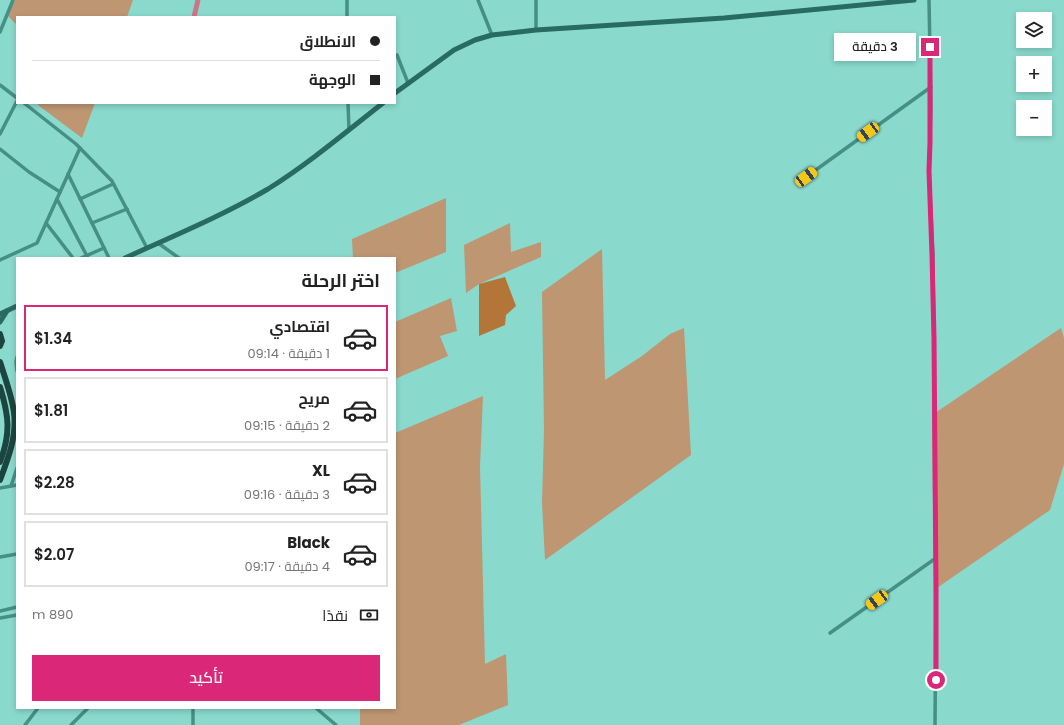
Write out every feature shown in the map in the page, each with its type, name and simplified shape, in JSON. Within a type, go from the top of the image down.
[{"type":"highway","points":[[0,334],[2,341],[0,346]]},
{"type":"highway","points":[[0,362],[13,405],[14,422],[10,451],[0,480]]},
{"type":"highway","points":[[0,387],[8,420],[5,447],[0,462]]},
{"type":"main road","points":[[396,92],[462,45],[492,35],[536,30],[724,18],[914,0]]},
{"type":"main road","points":[[127,257],[201,224],[269,188],[349,130],[382,104]]},
{"type":"main road","points":[[0,314],[16,306]]},
{"type":"main road","points":[[0,322],[8,310]]},
{"type":"street","points":[[0,32],[14,0]]},
{"type":"street","points":[[347,0],[347,16]]},
{"type":"street","points":[[478,0],[492,35]]},
{"type":"street","points":[[536,0],[536,30]]},
{"type":"street","points":[[929,0],[929,171],[932,255],[936,558],[935,725]]},
{"type":"street","points":[[397,55],[408,83]]},
{"type":"street","points":[[0,85],[16,97]]},
{"type":"street","points":[[806,177],[930,87]]},
{"type":"street","points":[[0,134],[16,103]]},
{"type":"street","points":[[25,104],[58,128],[98,166],[113,184],[147,248]]},
{"type":"street","points":[[348,104],[349,130]]},
{"type":"street","points":[[0,260],[37,243],[80,148]]},
{"type":"street","points":[[0,149],[29,172],[60,192]]},
{"type":"street","points":[[68,174],[108,257]]},
{"type":"street","points":[[80,199],[113,184]]},
{"type":"street","points":[[57,199],[87,257],[104,248]]},
{"type":"street","points":[[92,223],[127,209]]},
{"type":"street","points":[[46,223],[72,257]]},
{"type":"street","points":[[158,243],[178,257]]},
{"type":"street","points":[[11,486],[16,471]]},
{"type":"street","points":[[0,488],[16,485]]},
{"type":"street","points":[[0,557],[16,554]]},
{"type":"street","points":[[830,633],[936,558]]},
{"type":"street","points":[[0,611],[16,607]]},
{"type":"street","points":[[0,618],[16,614]]},
{"type":"street","points":[[25,725],[37,709]]},
{"type":"street","points":[[71,725],[87,709]]},
{"type":"street","points":[[193,709],[193,725]]},
{"type":"street","points":[[317,709],[336,725]]},
{"type":"shaded area","points":[[15,0],[133,0],[127,16],[16,16],[16,24],[7,15]]},
{"type":"shaded area","points":[[38,104],[95,104],[82,138]]},
{"type":"shaded area","points":[[446,198],[446,252],[396,273],[396,257],[353,257],[352,239]]},
{"type":"shaded area","points":[[510,223],[511,252],[541,242],[541,257],[479,284],[466,293],[464,245]]},
{"type":"shaded area","points":[[602,249],[605,380],[642,356],[670,334],[684,328],[691,455],[545,560],[542,503],[544,430],[542,292]]},
{"type":"shaded area","points":[[505,277],[516,306],[506,315],[505,325],[479,336],[479,284]]},
{"type":"shaded area","points":[[451,298],[457,331],[440,336],[448,356],[396,379],[396,322]]},
{"type":"shaded area","points":[[1061,328],[1064,338],[1064,464],[1050,510],[934,590],[932,415]]},
{"type":"shaded area","points":[[483,396],[480,466],[485,664],[506,654],[508,705],[459,725],[360,725],[360,709],[396,709],[396,433]]},
{"type":"waterway","points":[[194,16],[198,0]]},
{"type":"route","points":[[930,47],[929,171],[934,338],[936,680]]}]
